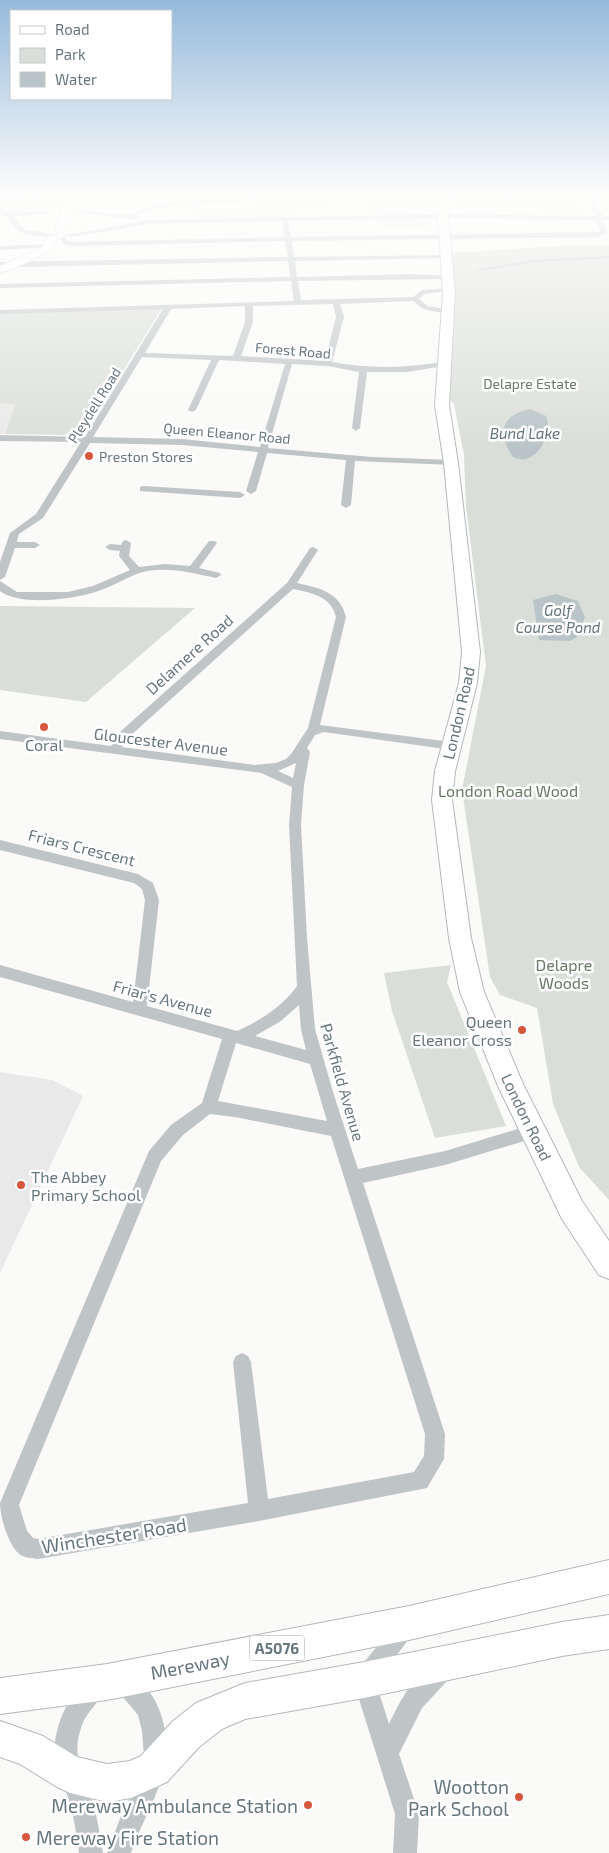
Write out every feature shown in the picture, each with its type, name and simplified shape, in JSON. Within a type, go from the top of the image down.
[{"type":"highway","name":"London Road","points":[[448,279],[448,312],[442,405],[451,463],[471,652],[468,683],[445,770],[442,800],[460,938],[472,992],[492,1044],[572,1210],[609,1265]]},
{"type":"highway","name":"Mereway","points":[[0,1696],[107,1682],[409,1623],[609,1578]]},
{"type":"highway","points":[[0,1739],[30,1748],[70,1774],[107,1783],[131,1779],[154,1769],[186,1734],[209,1716],[245,1701],[286,1692],[364,1680],[562,1639],[609,1632]]},
{"type":"street","points":[[0,286],[310,279]]},
{"type":"street","points":[[430,279],[448,283]]},
{"type":"street","points":[[294,280],[298,303]]},
{"type":"street","points":[[0,312],[415,299],[422,292],[448,283]]},
{"type":"street","points":[[415,299],[417,304],[431,310],[448,312]]},
{"type":"street","points":[[328,364],[340,317],[336,302]]},
{"type":"street","points":[[236,358],[249,322],[249,305]]},
{"type":"street","name":"Pleydell Road","points":[[10,545],[18,530],[40,516],[140,356],[168,307]]},
{"type":"street","name":"Forest Road","points":[[140,356],[236,358],[328,364],[363,370],[407,370],[444,364]]},
{"type":"street","points":[[192,410],[216,357]]},
{"type":"street","points":[[143,489],[240,495],[251,491],[289,362]]},
{"type":"street","points":[[356,428],[363,370]]},
{"type":"street","name":"Queen Eleanor Road","points":[[0,438],[182,442],[351,458],[451,463]]},
{"type":"street","points":[[346,505],[351,458]]},
{"type":"street","points":[[0,577],[10,545],[34,545]]},
{"type":"street","points":[[110,547],[126,545],[124,556],[136,570]]},
{"type":"street","points":[[193,570],[211,545],[196,545]]},
{"type":"street","name":"Delamere Road","points":[[114,752],[125,734],[291,585],[313,550]]},
{"type":"street","points":[[0,584],[7,592],[22,596],[67,596],[106,586],[136,570],[162,567],[193,570],[216,576]]},
{"type":"street","points":[[291,585],[316,591],[334,599],[340,608],[341,618],[313,730],[303,745]]},
{"type":"street","points":[[313,730],[324,728],[452,746]]},
{"type":"street","name":"Gloucester Avenue","points":[[0,735],[114,752],[265,769],[289,763],[296,758],[303,745]]},
{"type":"street","name":"Parkfield Avenue","points":[[303,745],[304,752],[298,785],[295,826],[300,938],[308,1029],[353,1178]]},
{"type":"street","points":[[265,769],[298,785]]},
{"type":"street","name":"Friars Crescent","points":[[0,845],[138,879],[148,886],[152,900],[139,1010]]},
{"type":"street","name":"Friar's Avenue","points":[[0,971],[316,1059]]},
{"type":"street","points":[[304,987],[295,1002],[279,1016],[235,1036],[208,1107],[235,1110],[337,1130]]},
{"type":"street","name":"Winchester Road","points":[[208,1107],[177,1130],[155,1156],[9,1505],[19,1537],[26,1547],[38,1549],[420,1481],[434,1459],[435,1434],[353,1178]]},
{"type":"street","points":[[353,1178],[445,1158],[516,1134],[534,1131]]},
{"type":"street","points":[[242,1362],[259,1511]]},
{"type":"street","points":[[405,1853],[407,1814],[364,1680],[409,1623]]},
{"type":"street","points":[[388,1753],[408,1709],[426,1683],[438,1674],[482,1655]]},
{"type":"street","points":[[90,1853],[88,1828],[78,1791],[70,1774],[66,1758],[73,1722],[82,1703],[91,1692],[107,1682],[126,1686],[139,1696],[149,1714],[153,1735],[154,1769],[119,1853]]},
{"type":"shaded area","points":[[0,403],[15,405],[5,434],[0,434]]},
{"type":"shaded area","name":"The Abbey Primary School","points":[[0,1072],[52,1080],[83,1096],[0,1273]]},
{"type":"green space","name":"Delapre Estate","points":[[454,279],[609,279],[609,1200],[579,1167],[553,1104],[537,1008],[500,995],[490,977],[462,790],[486,666],[466,506],[464,455],[454,404],[450,400],[456,299]]},
{"type":"green space","points":[[162,308],[89,426],[75,428],[64,435],[5,434],[15,405],[0,403],[0,313]]},
{"type":"green space","points":[[0,606],[195,608],[86,702],[0,690]]},
{"type":"green space","points":[[451,965],[447,982],[506,1126],[435,1138],[392,1011],[384,973]]},
{"type":"water","name":"Bund Lake","points":[[530,409],[546,416],[548,422],[547,435],[541,448],[536,453],[531,457],[519,459],[513,457],[508,448],[503,433],[504,427],[512,416]]},
{"type":"water","name":"Golf Course Pond","points":[[556,594],[578,601],[585,617],[577,637],[570,641],[539,640],[533,600]]},
{"type":"place","name":"Preston Stores","points":[[89,456]]},
{"type":"place","name":"Coral","points":[[44,727]]},
{"type":"place","name":"Queen Eleanor Cross","points":[[522,1030]]},
{"type":"place","name":"The Abbey Primary School","points":[[21,1185]]},
{"type":"place","name":"Wootton Park School","points":[[519,1797]]},
{"type":"place","name":"Mereway Ambulance Station","points":[[308,1805]]},
{"type":"place","name":"Mereway Fire Station","points":[[26,1837]]},
{"type":"park label","name":"London Road Wood","points":[[508,790]]},
{"type":"park label","name":"Delapre Woods","points":[[564,973]]}]
